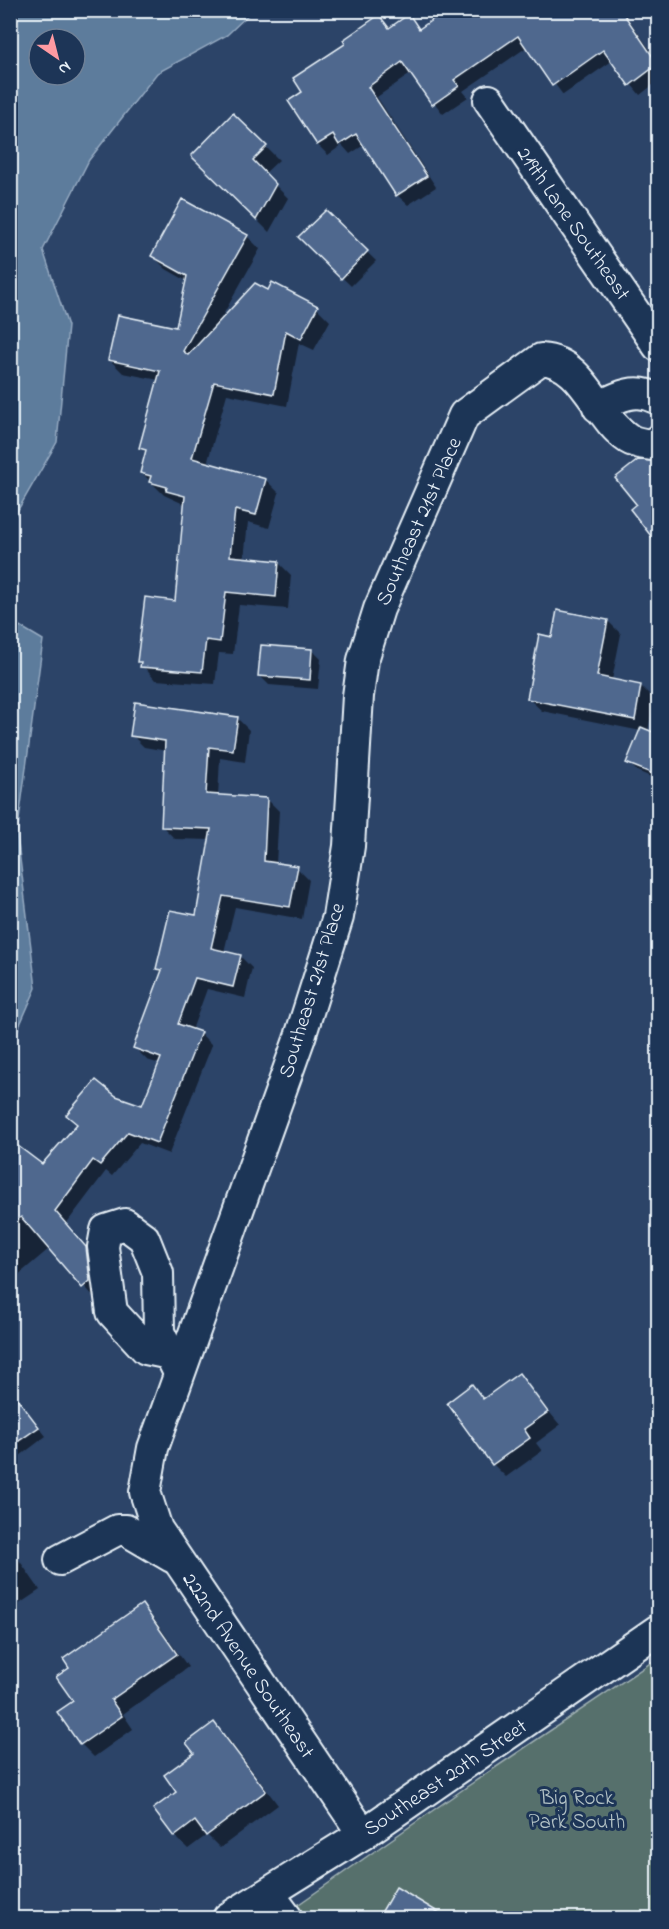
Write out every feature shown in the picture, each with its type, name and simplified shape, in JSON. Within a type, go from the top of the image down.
[{"type":"street","name":"219th Lane Southeast","points":[[489,100],[658,346]]},
{"type":"street","name":"Southeast 21st Place","points":[[145,1492],[153,1448],[175,1363],[300,1037],[338,917],[349,846],[358,696],[363,660],[379,609],[464,415],[541,359],[557,360],[574,372],[598,407]]},
{"type":"street","points":[[658,399],[649,394],[627,393],[598,407],[631,441],[652,445],[658,440]]},
{"type":"street","name":"222nd Avenue Southeast","points":[[145,1492],[157,1529],[363,1834]]},
{"type":"street","points":[[60,1560],[117,1530],[126,1530],[177,1559]]},
{"type":"street","name":"Southeast 20th Street","points":[[228,1918],[363,1834],[658,1630]]},
{"type":"street","points":[[269,1894],[287,1918]]},
{"type":"green space","name":"Big Rock Park South","points":[[658,1658],[658,1918],[279,1918],[465,1788]]},
{"type":"water","points":[[11,10],[252,11],[227,35],[157,73],[89,160],[43,250],[68,326],[57,442],[11,522]]},
{"type":"water","points":[[11,621],[43,640],[17,835],[36,988],[11,1045]]},
{"type":"building","points":[[446,10],[621,10],[658,64],[629,86],[603,50],[552,86],[518,36],[454,80],[459,86],[432,105],[402,62],[368,87],[427,176],[396,196],[356,134],[339,145],[333,135],[317,145],[288,101],[302,92],[293,78],[345,44],[343,40],[379,15],[389,28],[409,14],[419,29]]},
{"type":"building","points":[[233,113],[267,146],[253,160],[276,184],[256,220],[191,156]]},
{"type":"building","points":[[182,199],[248,235],[183,351],[188,355],[255,283],[268,290],[272,282],[318,306],[301,339],[286,331],[274,394],[214,382],[192,458],[266,479],[256,515],[235,510],[230,556],[279,561],[276,597],[226,592],[220,642],[206,640],[202,672],[140,667],[141,662],[137,662],[145,597],[175,601],[185,496],[166,491],[167,487],[149,482],[151,476],[140,473],[146,450],[139,448],[160,371],[108,360],[118,315],[176,327],[187,276],[151,256]]},
{"type":"building","points":[[326,210],[368,251],[341,279],[298,237]]},
{"type":"building","points":[[638,460],[658,461],[658,545],[630,509],[636,504],[615,478]]},
{"type":"building","points":[[557,610],[608,620],[597,676],[641,685],[635,720],[527,699],[539,634],[552,637]]},
{"type":"building","points":[[261,645],[312,649],[310,680],[258,676]]},
{"type":"building","points":[[135,702],[238,717],[233,750],[209,747],[206,794],[267,798],[264,861],[298,866],[290,907],[223,896],[211,948],[241,955],[233,987],[195,978],[178,1024],[201,1032],[157,1143],[128,1132],[100,1165],[93,1160],[55,1211],[86,1247],[90,1281],[82,1288],[21,1217],[10,1226],[10,1140],[42,1164],[77,1124],[66,1115],[96,1080],[116,1096],[142,1105],[161,1058],[133,1048],[162,970],[156,969],[170,910],[196,915],[211,829],[161,827],[165,741],[130,736]]},
{"type":"building","points":[[641,727],[658,734],[658,776],[626,763]]},
{"type":"building","points":[[519,1373],[548,1412],[524,1429],[530,1438],[492,1465],[447,1403],[472,1384],[483,1399]]},
{"type":"building","points":[[10,1389],[39,1427],[10,1447]]},
{"type":"building","points":[[142,1604],[177,1654],[111,1700],[122,1716],[80,1745],[57,1712],[73,1701],[56,1677],[69,1668],[63,1659]]},
{"type":"building","points":[[214,1722],[266,1791],[206,1836],[195,1821],[174,1837],[153,1809],[176,1792],[164,1775],[194,1753],[186,1743]]},
{"type":"building","points":[[396,1887],[448,1918],[378,1918]]}]
